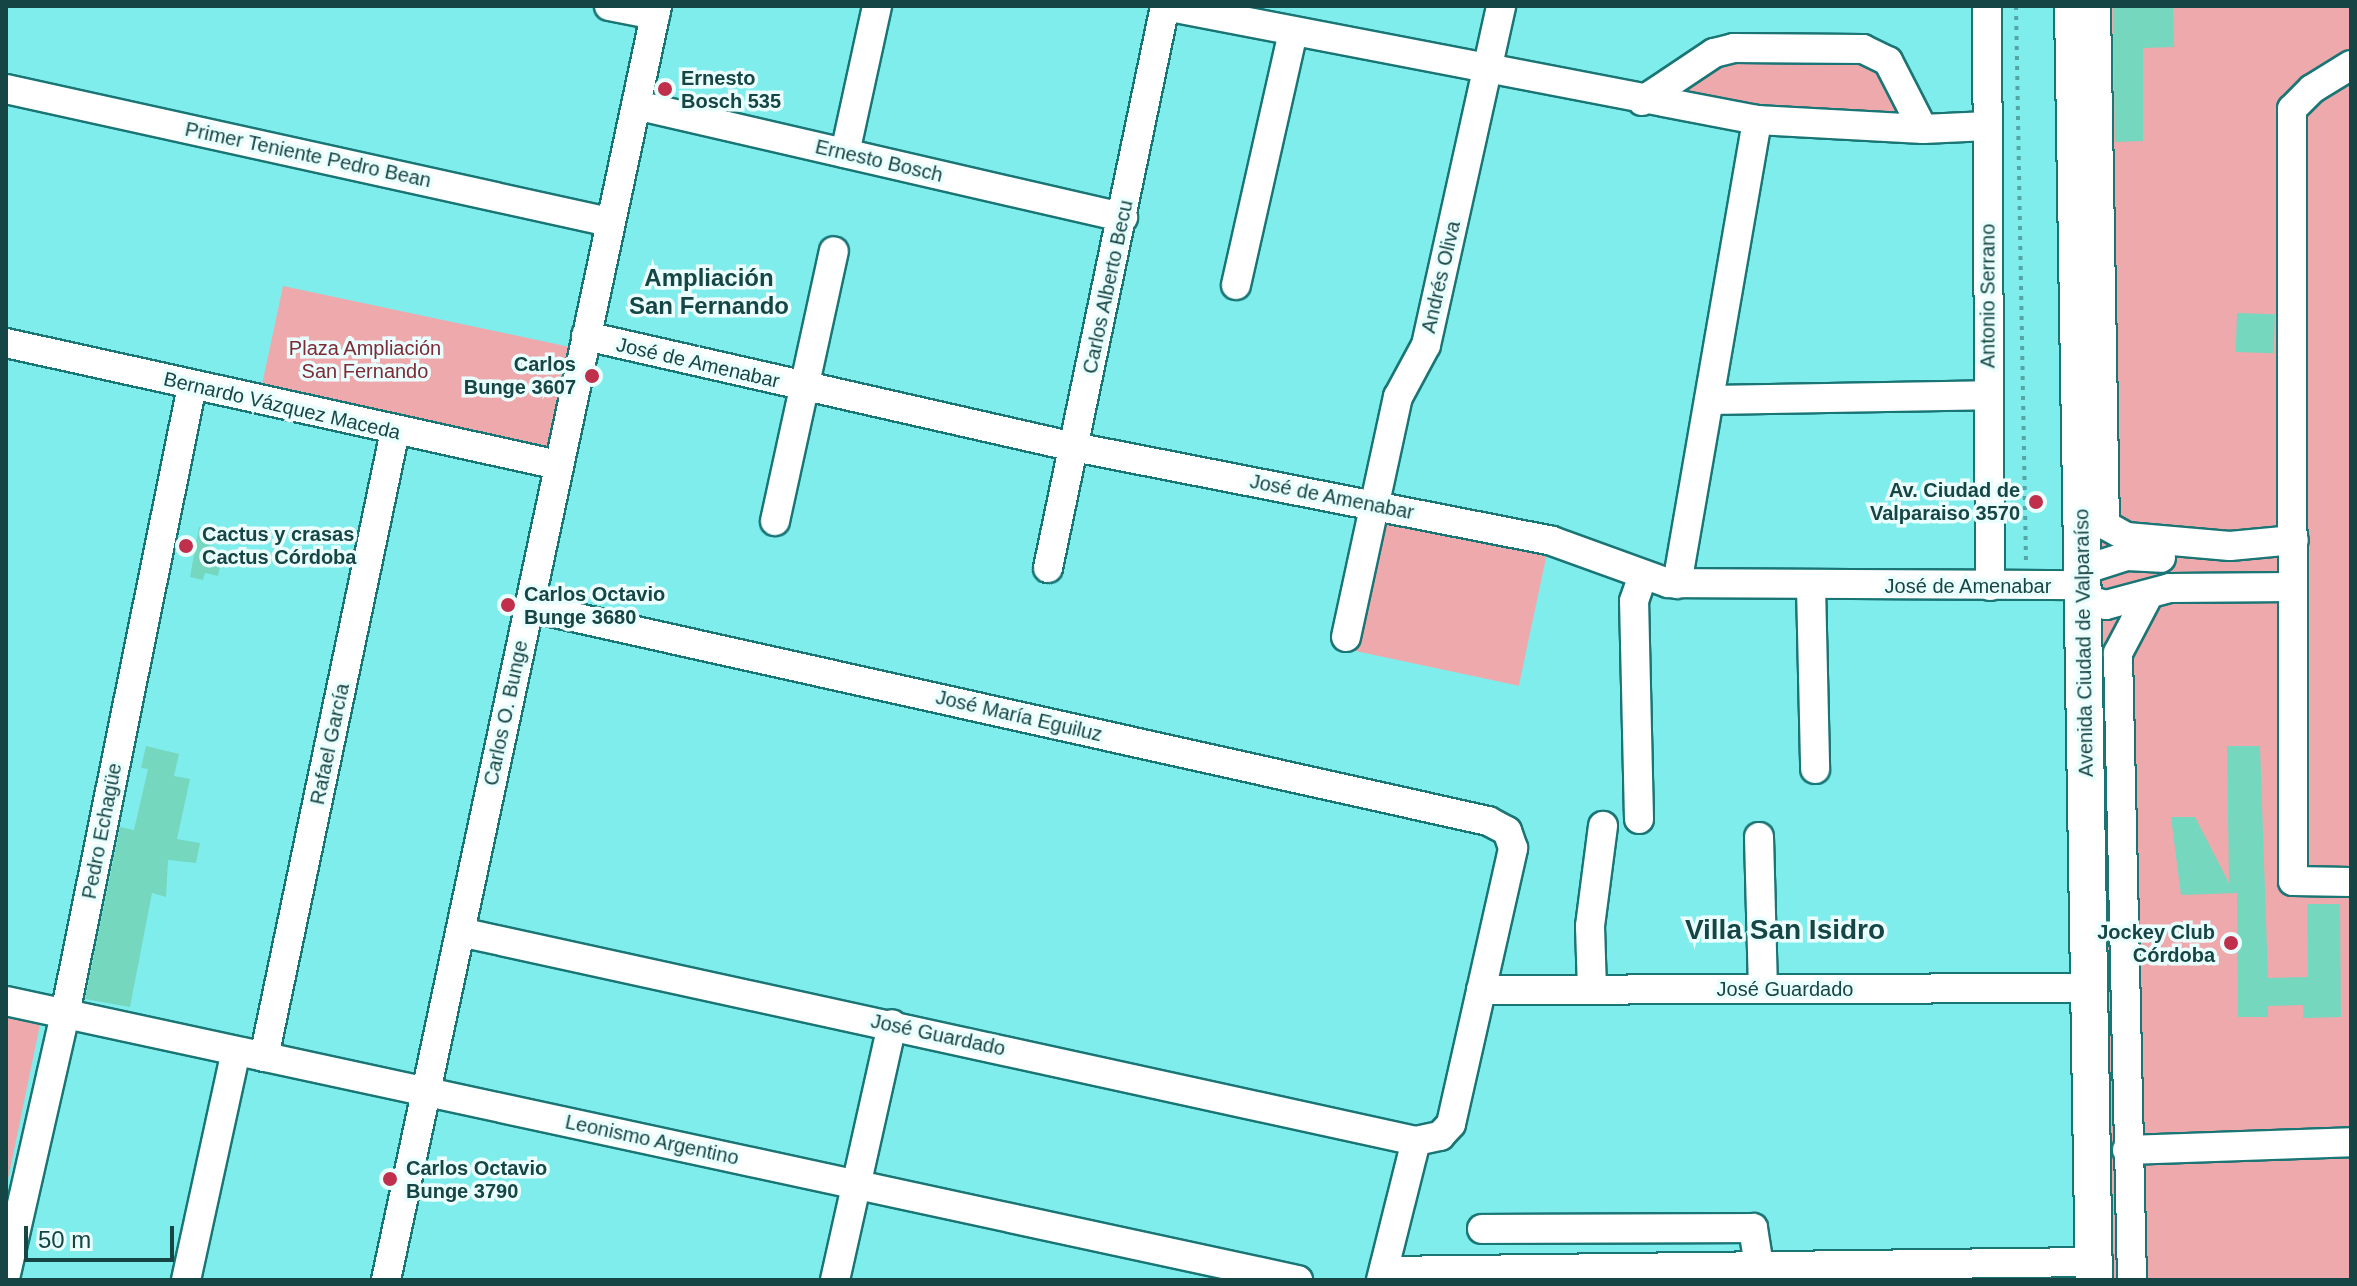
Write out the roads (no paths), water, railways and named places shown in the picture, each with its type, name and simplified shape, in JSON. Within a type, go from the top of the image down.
[{"type":"main road","name":"Avenida Ciudad de Valparaíso","points":[[2052,6],[2077,988],[2081,1271]]},
{"type":"main road","name":"Avenida Ciudad de Valparaíso","points":[[2067,585],[2073,6]]},
{"type":"street","points":[[609,6],[656,11]]},
{"type":"street","points":[[845,153],[877,6]]},
{"type":"street","points":[[1165,6],[1642,101],[1757,120],[1923,129],[1988,126]]},
{"type":"street","name":"Carlos Alberto Becu","points":[[1048,568],[1165,6]]},
{"type":"street","name":"Andrés Oliva","points":[[1346,637],[1398,397],[1426,345],[1501,6]]},
{"type":"street","name":"Antonio Serrano","points":[[1987,6],[1990,586]]},
{"type":"street","points":[[2096,6],[2105,525],[2127,537],[2218,545],[2294,547]]},
{"type":"street","name":"Carlos O. Bunge","points":[[386,1280],[656,11]]},
{"type":"street","points":[[1236,285],[1293,32]]},
{"type":"street","points":[[1642,101],[1714,53],[1734,48],[1863,49],[1888,61],[1923,129]]},
{"type":"street","points":[[2351,65],[2312,89],[2292,109],[2293,881],[2351,882]]},
{"type":"street","name":"Primer Teniente Pedro Bean","points":[[6,89],[609,222]]},
{"type":"street","name":"Ernesto Bosch","points":[[636,105],[1123,217]]},
{"type":"street","points":[[1677,584],[1757,120]]},
{"type":"street","points":[[775,521],[834,251]]},
{"type":"street","name":"José de Amenabar","points":[[586,336],[1074,447],[1373,504],[1581,549],[1643,575],[1677,584],[2067,585]]},
{"type":"street","name":"Bernardo Vázquez Maceda","points":[[6,343],[558,465]]},
{"type":"street","name":"Pedro Echagüe","points":[[6,1274],[65,1014],[192,386]]},
{"type":"street","points":[[1710,400],[1989,395]]},
{"type":"street","name":"Rafael García","points":[[264,1057],[395,431]]},
{"type":"street","points":[[2067,585],[2127,556],[2169,558],[2294,547]]},
{"type":"street","points":[[2127,556],[2158,593]]},
{"type":"street","points":[[2132,1280],[2118,653],[2158,593],[2169,558]]},
{"type":"street","points":[[1639,819],[1634,601],[1643,575]]},
{"type":"street","points":[[2067,585],[2106,605],[2158,593],[2293,587]]},
{"type":"street","points":[[1811,586],[1815,769]]},
{"type":"street","name":"José María Eguiluz","points":[[528,607],[1488,821],[1507,831],[1513,848],[1481,990]]},
{"type":"street","points":[[1592,990],[1590,926],[1603,826]]},
{"type":"street","points":[[1759,837],[1763,989]]},
{"type":"street","name":"José Guardado","points":[[460,932],[1416,1141]]},
{"type":"street","name":"José Guardado","points":[[1481,990],[2077,988]]},
{"type":"street","points":[[1481,990],[1451,1124],[1440,1136],[1416,1141],[1382,1275],[1759,1267],[2081,1271]]},
{"type":"street","name":"Leonismo Argentino","points":[[6,1001],[1298,1280]]},
{"type":"street","points":[[835,1280],[892,1024]]},
{"type":"street","points":[[186,1280],[236,1051]]},
{"type":"street","points":[[2127,1150],[2351,1142]]},
{"type":"street","points":[[1482,1229],[1753,1228],[1759,1267]]},
{"type":"place","name":"Ernesto Bosch 535","points":[[665,89]]},
{"type":"place","name":"Carlos Bunge 3607","points":[[592,376]]},
{"type":"place","name":"Av. Ciudad de Valparaiso 3570","points":[[2036,502]]},
{"type":"place","name":"Cactus y crasas Cactus Córdoba","points":[[186,546]]},
{"type":"place","name":"Carlos Octavio Bunge 3680","points":[[508,605]]},
{"type":"place","name":"Jockey Club Córdoba","points":[[2231,943]]},
{"type":"place","name":"Carlos Octavio Bunge 3790","points":[[390,1179]]},
{"type":"district","name":"Ampliación San Fernando","points":[[709,292]]},
{"type":"district","name":"Villa San Isidro","points":[[1785,930]]},
{"type":"park label","name":"Plaza Ampliación San Fernando","points":[[365,360]]}]
